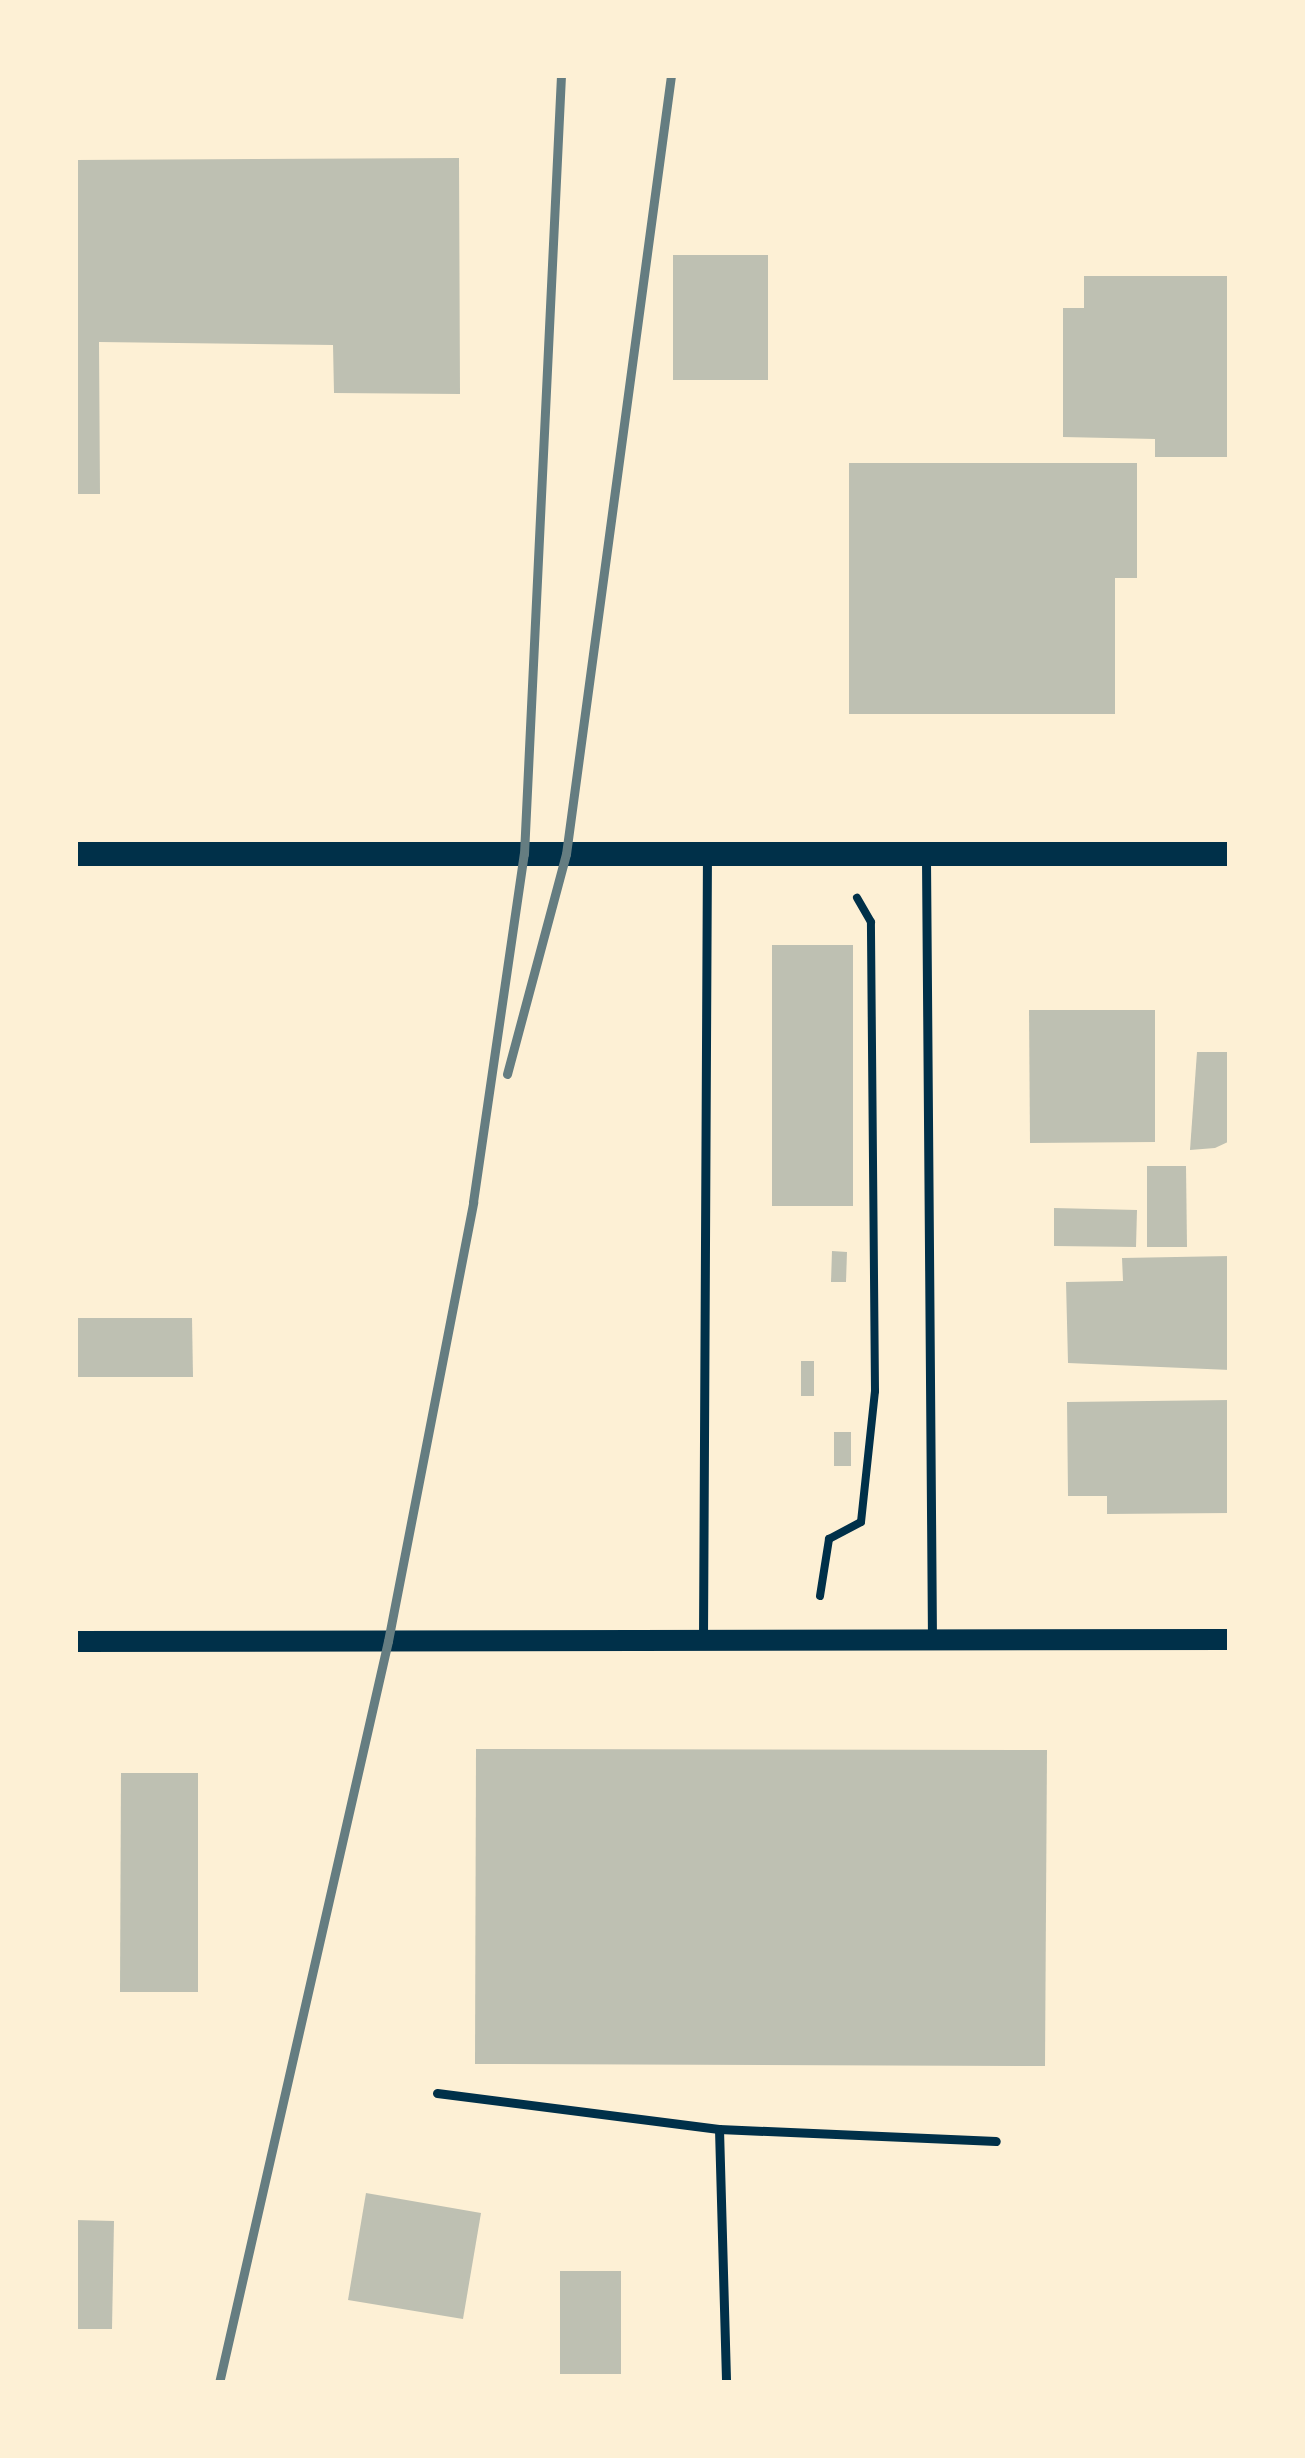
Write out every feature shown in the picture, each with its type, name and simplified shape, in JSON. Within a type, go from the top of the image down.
[{"type":"main road","points":[[75,854],[1230,854]]},
{"type":"street","points":[[75,1641],[1230,1639]]},
{"type":"lane","points":[[704,1640],[707,854]]},
{"type":"lane","points":[[926,854],[932,1640]]},
{"type":"lane","points":[[437,2093],[719,2129],[996,2141]]},
{"type":"lane","points":[[719,2129],[726,2383]]},
{"type":"path","points":[[813,1640],[829,1539],[861,1522],[874,1390],[871,922],[831,854]]},
{"type":"building","points":[[459,158],[460,394],[334,393],[333,345],[99,342],[100,494],[75,494],[75,160]]},
{"type":"building","points":[[673,255],[768,255],[768,380],[673,380]]},
{"type":"building","points":[[1084,276],[1230,276],[1230,457],[1155,457],[1155,439],[1063,437],[1063,308],[1084,308]]},
{"type":"building","points":[[849,463],[1137,463],[1137,578],[1115,578],[1115,714],[849,714]]},
{"type":"building","points":[[772,945],[853,945],[853,1206],[772,1206]]},
{"type":"building","points":[[1029,1010],[1155,1010],[1155,1142],[1030,1143]]},
{"type":"building","points":[[1197,1052],[1230,1052],[1230,1141],[1190,1150]]},
{"type":"building","points":[[1147,1166],[1186,1166],[1187,1247],[1147,1247]]},
{"type":"building","points":[[1054,1208],[1137,1210],[1136,1247],[1054,1246]]},
{"type":"building","points":[[832,1251],[847,1252],[846,1282],[831,1282]]},
{"type":"building","points":[[1230,1256],[1230,1370],[1068,1363],[1066,1282],[1123,1281],[1122,1258]]},
{"type":"building","points":[[75,1318],[192,1318],[193,1377],[75,1377]]},
{"type":"building","points":[[801,1361],[814,1361],[814,1396],[801,1396]]},
{"type":"building","points":[[1230,1400],[1230,1513],[1107,1514],[1107,1496],[1068,1496],[1067,1402]]},
{"type":"building","points":[[834,1432],[851,1432],[851,1466],[834,1466]]},
{"type":"building","points":[[476,1749],[1047,1750],[1045,2066],[475,2064]]},
{"type":"building","points":[[121,1773],[198,1773],[198,1992],[120,1992]]},
{"type":"building","points":[[366,2193],[481,2213],[463,2319],[348,2300]]},
{"type":"building","points":[[75,2220],[114,2221],[112,2329],[75,2329]]},
{"type":"building","points":[[560,2271],[621,2271],[621,2374],[560,2374]]},
{"type":"railway","points":[[219,2383],[388,1641],[473,1202],[524,854],[561,75]]},
{"type":"railway","points":[[507,1074],[566,854],[671,75]]}]
